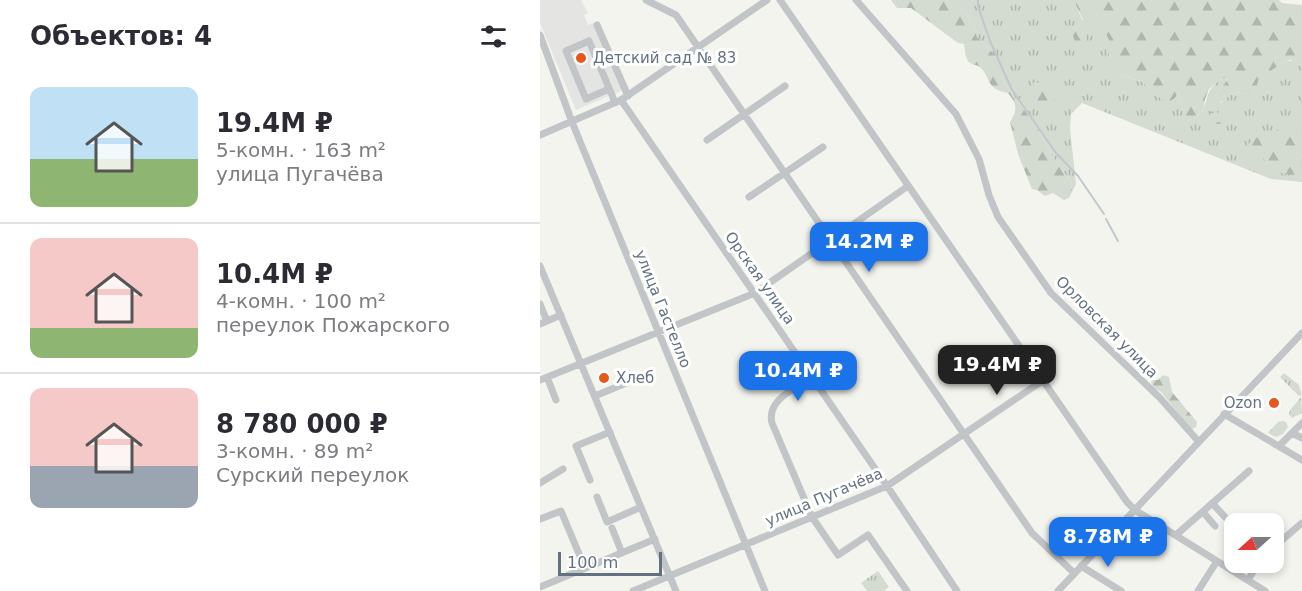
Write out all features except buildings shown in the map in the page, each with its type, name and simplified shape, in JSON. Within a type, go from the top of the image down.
[{"type":"street","points":[[646,0],[676,15],[965,432],[1032,533],[1074,573]]},
{"type":"street","points":[[540,135],[618,102],[767,0]]},
{"type":"street","points":[[780,0],[1126,502],[1135,510],[1265,591]]},
{"type":"street","name":"Орловская улица","points":[[856,0],[956,114],[979,159],[998,217],[1051,293],[1160,398],[1199,442]]},
{"type":"street","points":[[597,25],[628,96]]},
{"type":"street","name":"улица Гастелло","points":[[540,36],[572,122],[765,591]]},
{"type":"street","name":"Орская улица","points":[[609,89],[586,99],[566,51],[589,41],[609,89],[755,293],[957,591]]},
{"type":"street","points":[[707,140],[784,86]]},
{"type":"street","points":[[749,198],[823,147]]},
{"type":"street","points":[[556,400],[543,379],[755,293],[908,186]]},
{"type":"street","points":[[540,266],[676,591]]},
{"type":"street","points":[[540,304],[544,322],[561,315]]},
{"type":"street","points":[[1058,591],[1302,333]]},
{"type":"street","points":[[595,396],[631,381],[628,374]]},
{"type":"street","points":[[812,377],[776,402],[770,414],[812,517],[838,555],[868,535],[907,591]]},
{"type":"street","name":"улица Пугачёва","points":[[633,591],[888,486],[1042,381]]},
{"type":"street","points":[[1224,414],[1302,460]]},
{"type":"street","points":[[1279,446],[1302,423]]},
{"type":"street","points":[[590,480],[576,446],[610,432]]},
{"type":"street","points":[[1292,433],[1302,438]]},
{"type":"street","points":[[540,483],[563,470]]},
{"type":"street","points":[[1176,536],[1250,471]]},
{"type":"street","points":[[597,497],[607,522],[641,507]]},
{"type":"street","points":[[1212,503],[1224,516]]},
{"type":"street","points":[[540,519],[561,511],[585,568]]},
{"type":"street","points":[[1203,512],[1215,526]]},
{"type":"street","points":[[1284,538],[1302,523]]},
{"type":"street","points":[[612,528],[624,552]]},
{"type":"street","points":[[540,588],[655,539]]},
{"type":"street","points":[[1198,591],[1217,561]]},
{"type":"street","points":[[1081,566],[1121,591]]},
{"type":"street","points":[[1248,580],[1252,573]]},
{"type":"shaded area","name":"Детский сад № 83","points":[[540,0],[581,0],[588,13],[584,15],[588,25],[593,23],[623,90],[576,110],[540,23]]},
{"type":"green space","points":[[891,0],[958,0],[958,5],[969,16],[977,37],[991,51],[1002,69],[1004,83],[1039,130],[1052,156],[1071,182],[1072,192],[1069,198],[1064,200],[1053,193],[1045,196],[1032,189],[1018,154],[1010,122],[1015,110],[1013,100],[1008,93],[995,89],[980,67],[968,61],[964,44],[958,43],[911,8],[897,8]]},
{"type":"green space","points":[[958,0],[1076,0],[1082,20],[1094,13],[1098,15],[1109,40],[1109,55],[1113,58],[1121,75],[1141,81],[1160,97],[1178,92],[1184,114],[1197,117],[1216,83],[1224,78],[1228,79],[1213,98],[1221,103],[1230,95],[1255,92],[1258,78],[1286,61],[1291,61],[1302,39],[1302,182],[1271,179],[1082,103],[1071,114],[1070,128],[1076,184],[1072,192],[1071,182],[1052,156],[1039,130],[1004,83],[991,51],[977,37],[969,16],[958,5]]},
{"type":"green space","points":[[1076,0],[1279,0],[1282,3],[1302,5],[1302,39],[1293,59],[1259,78],[1255,92],[1235,93],[1217,104],[1213,98],[1228,79],[1224,78],[1216,83],[1209,89],[1204,108],[1197,116],[1199,122],[1189,124],[1178,92],[1170,101],[1162,100],[1141,81],[1121,75],[1114,66],[1113,58],[1106,51],[1109,40],[1098,15],[1094,13],[1089,21],[1084,22]]},
{"type":"green space","points":[[1078,26],[1086,28],[1087,34],[1080,48],[1072,34]]},
{"type":"green space","points":[[1034,82],[1051,85],[1057,95],[1056,100],[1051,101],[1048,109],[1042,110],[1030,95],[1029,89]]},
{"type":"green space","points":[[1211,102],[1213,102],[1221,123],[1220,144],[1210,118]]},
{"type":"green space","points":[[1285,124],[1302,125],[1302,177],[1299,173],[1292,175],[1282,173],[1268,165],[1263,158],[1246,152],[1250,142],[1254,139],[1272,133]]},
{"type":"green space","points":[[1284,373],[1299,385],[1302,395],[1299,396],[1280,377]]},
{"type":"green space","points":[[1163,375],[1169,377],[1172,392],[1197,422],[1196,427],[1192,429],[1189,427],[1161,392],[1154,388],[1150,380],[1158,380]]},
{"type":"green space","points":[[1301,397],[1302,413],[1292,418],[1289,414],[1290,410]]},
{"type":"green space","points":[[1283,421],[1288,427],[1283,434],[1276,437],[1268,433],[1278,422]]},
{"type":"green space","points":[[878,571],[889,587],[884,591],[867,591],[861,583]]},
{"type":"waterway","points":[[978,0],[990,41],[1012,90],[1056,153],[1078,176],[1104,214]]},
{"type":"waterway","points":[[1106,219],[1118,241]]},
{"type":"place","name":"Детский сад № 83","points":[[581,58]]},
{"type":"place","name":"Хлеб","points":[[604,378]]},
{"type":"place","name":"Ozon","points":[[1274,403]]}]
